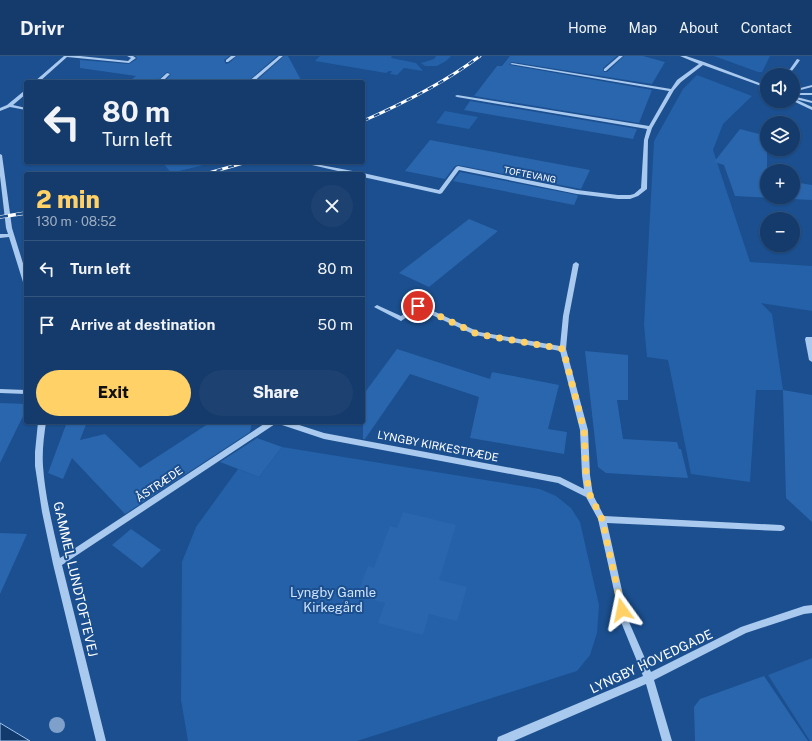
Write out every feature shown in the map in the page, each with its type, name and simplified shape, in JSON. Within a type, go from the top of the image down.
[{"type":"street","points":[[38,80],[67,56],[129,62],[134,58],[129,56]]},
{"type":"street","points":[[103,60],[109,56]]},
{"type":"street","points":[[227,61],[234,56]]},
{"type":"street","points":[[252,80],[281,56]]},
{"type":"street","points":[[604,70],[621,56]]},
{"type":"street","points":[[682,56],[760,83]]},
{"type":"street","points":[[792,68],[798,60]]},
{"type":"street","name":"TOFTEVANG","points":[[365,175],[440,192],[458,168],[577,192],[630,197],[638,194],[644,189],[646,140],[650,128],[672,90],[688,74],[703,63]]},
{"type":"street","points":[[512,64],[672,90]]},
{"type":"street","points":[[160,80],[168,74]]},
{"type":"street","points":[[800,92],[812,86]]},
{"type":"street","points":[[0,110],[9,106],[24,94]]},
{"type":"street","points":[[800,95],[812,94]]},
{"type":"street","points":[[457,96],[650,128]]},
{"type":"street","points":[[800,98],[812,102]]},
{"type":"street","points":[[18,99],[24,100]]},
{"type":"street","points":[[800,101],[812,110]]},
{"type":"street","points":[[9,106],[24,109]]},
{"type":"street","points":[[0,155],[11,235],[24,276]]},
{"type":"street","points":[[312,164],[349,172]]},
{"type":"street","points":[[0,236],[11,235]]},
{"type":"street","points":[[576,264],[566,316],[563,349],[584,430],[586,475],[590,495],[602,519],[625,622],[649,678],[667,741]]},
{"type":"street","points":[[377,307],[401,319],[418,306],[477,334],[563,349]]},
{"type":"street","points":[[812,339],[808,339],[812,360]]},
{"type":"street","points":[[0,391],[24,392]]},
{"type":"street","name":"GAMMEL LUNDTOFTEVEJ","points":[[42,424],[39,466],[46,512],[57,564],[101,741]]},
{"type":"street","name":"ÅSTRÆDE","points":[[57,564],[269,424]]},
{"type":"street","name":"LYNGBY KIRKESTRÆDE","points":[[288,424],[324,436],[560,480],[590,495]]},
{"type":"street","points":[[602,519],[781,528]]},
{"type":"street","name":"LYNGBY HOVEDGADE","points":[[502,741],[649,678],[744,630],[804,610],[812,609]]},
{"type":"green space","points":[[320,56],[392,56],[391,58],[416,63],[423,71],[404,68],[397,75],[390,74],[392,71],[386,73],[315,61]]},
{"type":"green space","points":[[436,56],[451,56],[437,66],[425,66],[421,63],[434,59]]},
{"type":"green space","points":[[714,56],[770,56],[764,68],[760,68],[760,72]]},
{"type":"green space","points":[[697,75],[752,96],[723,124],[713,150],[750,262],[812,266],[812,311],[761,303],[772,314],[783,390],[756,390],[750,482],[691,474],[668,360],[647,357],[644,325],[654,141],[683,89]]},
{"type":"green space","points":[[445,111],[478,117],[469,129],[436,123]]},
{"type":"green space","points":[[164,164],[208,164],[175,172],[170,172]]},
{"type":"green space","name":"Lyngby Gamle Kirkegård","points":[[282,447],[540,489],[556,496],[571,508],[580,522],[599,605],[597,633],[590,655],[577,671],[357,741],[188,741],[181,700],[182,562],[196,527],[238,469],[259,477]]},
{"type":"green space","points":[[812,658],[812,741],[810,741],[768,675]]},
{"type":"shaded area","points":[[0,723],[30,741],[0,741]]},
{"type":"building","points":[[136,56],[229,56],[224,60],[226,64],[237,56],[277,56],[249,80],[166,80],[171,74],[167,72],[158,80],[131,80],[136,76],[80,68],[80,60],[129,64],[137,59]]},
{"type":"building","points":[[284,56],[288,56],[301,80],[257,80]]},
{"type":"building","points":[[510,56],[617,56],[603,68],[604,72],[607,72],[624,56],[643,56],[665,62],[652,84],[512,62],[509,64],[652,90],[639,123],[474,96],[497,66],[502,66]]},
{"type":"building","points":[[470,101],[637,129],[633,139],[464,110]]},
{"type":"building","points":[[740,129],[760,134],[760,156],[767,156],[767,164],[760,164],[760,197],[735,196],[724,165],[714,162]]},
{"type":"building","points":[[430,140],[590,170],[581,189],[458,165],[455,166],[445,179],[405,171]]},
{"type":"building","points":[[460,172],[578,196],[574,205],[453,181]]},
{"type":"building","points":[[800,183],[812,185],[812,200],[800,199]]},
{"type":"building","points":[[469,219],[498,231],[429,287],[399,273]]},
{"type":"building","points":[[397,349],[490,379],[492,372],[559,385],[548,429],[567,432],[564,454],[470,438],[479,397],[410,374],[365,439],[363,439],[363,424],[365,424],[365,392]]},
{"type":"building","points":[[585,351],[628,355],[628,400],[617,400],[623,439],[677,442],[679,449],[681,449],[688,478],[606,473],[598,467]]},
{"type":"building","points":[[783,390],[812,395],[812,522],[786,498]]},
{"type":"building","points":[[0,403],[24,404],[24,414],[0,463]]},
{"type":"building","points":[[66,424],[86,424],[80,440],[105,434],[140,468],[208,424],[252,424],[250,432],[125,514],[72,458],[63,479],[48,473]]},
{"type":"building","points":[[257,438],[282,447],[259,477],[220,462]]},
{"type":"building","points":[[403,512],[456,525],[439,580],[467,587],[457,621],[429,614],[423,635],[378,623],[385,603],[357,595],[368,566],[374,568],[390,526],[397,528]]},
{"type":"building","points":[[131,529],[161,550],[142,568],[112,545]]},
{"type":"building","points":[[0,533],[27,534],[0,594]]},
{"type":"building","points":[[764,676],[808,741],[695,741],[694,707],[700,699]]},
{"type":"railway","points":[[365,120],[423,92],[480,56]]},
{"type":"railway","points":[[212,172],[240,164]]},
{"type":"railway","points":[[0,217],[24,213]]},
{"type":"route","points":[[418,306],[477,334],[563,349],[584,430],[586,475],[590,495],[602,519],[622,610]]}]
